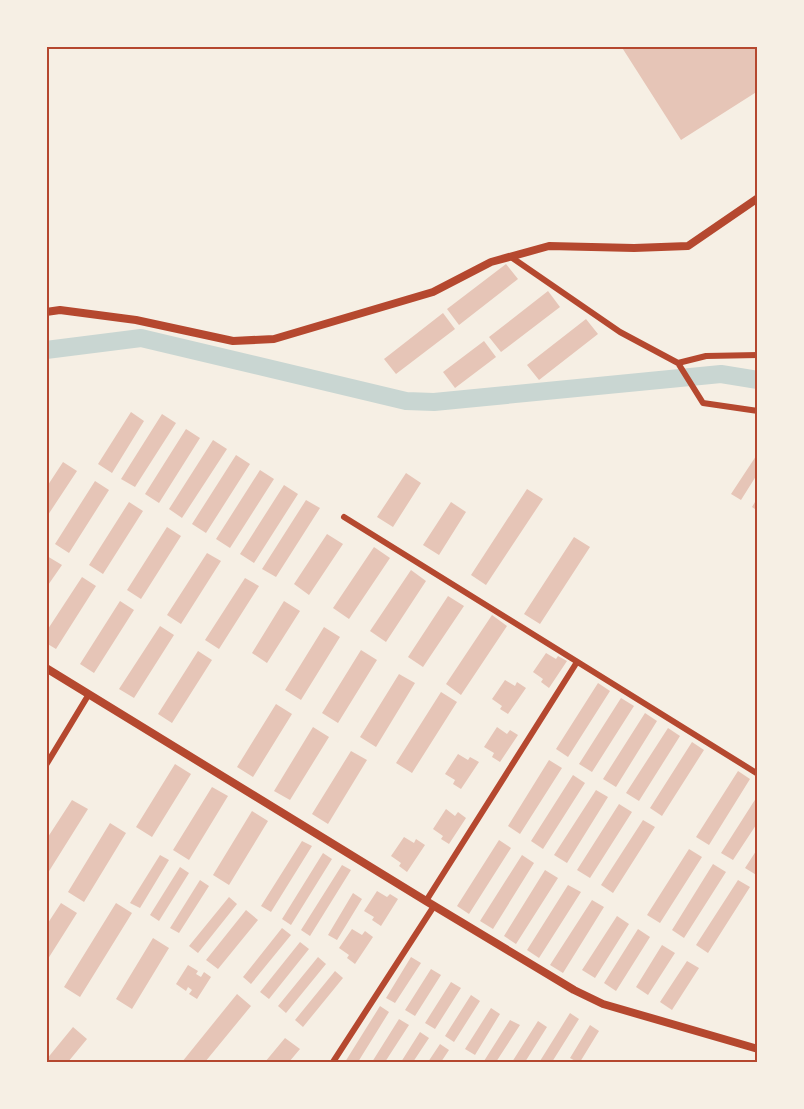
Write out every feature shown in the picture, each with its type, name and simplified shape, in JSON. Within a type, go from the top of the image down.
[{"type":"street","points":[[46,312],[60,310],[136,320],[233,341],[274,339],[433,292],[491,262],[549,246],[634,248],[688,246],[758,198]]},
{"type":"street","points":[[511,256],[620,332],[680,365],[703,403],[758,411]]},
{"type":"street","points":[[680,365],[706,356],[758,355]]},
{"type":"street","points":[[344,517],[758,774]]},
{"type":"street","points":[[426,901],[577,662]]},
{"type":"street","points":[[46,668],[574,990],[603,1004],[758,1049]]},
{"type":"street","points":[[46,765],[89,694]]},
{"type":"street","points":[[333,1062],[434,906]]},
{"type":"building","points":[[621,46],[758,46],[758,91],[681,140]]},
{"type":"building","points":[[506,264],[518,279],[459,325],[447,309]]},
{"type":"building","points":[[548,291],[560,307],[501,352],[489,337]]},
{"type":"building","points":[[443,313],[455,329],[396,374],[384,359]]},
{"type":"building","points":[[586,319],[598,334],[539,380],[527,365]]},
{"type":"building","points":[[484,341],[496,357],[455,388],[443,372]]},
{"type":"building","points":[[131,412],[144,421],[112,473],[98,464]]},
{"type":"building","points":[[162,414],[176,423],[135,487],[121,479]]},
{"type":"building","points":[[186,429],[200,438],[159,503],[145,494]]},
{"type":"building","points":[[213,440],[227,449],[182,518],[169,509]]},
{"type":"building","points":[[758,453],[758,473],[741,500],[731,494]]},
{"type":"building","points":[[236,455],[250,464],[206,533],[192,524]]},
{"type":"building","points":[[63,462],[77,471],[46,518],[46,488]]},
{"type":"building","points":[[260,470],[274,479],[230,548],[216,539]]},
{"type":"building","points":[[406,473],[421,483],[393,527],[377,517]]},
{"type":"building","points":[[95,481],[109,490],[69,553],[55,544]]},
{"type":"building","points":[[284,485],[298,494],[254,563],[240,554]]},
{"type":"building","points":[[527,489],[543,499],[486,585],[471,575]]},
{"type":"building","points":[[758,497],[758,511],[752,507]]},
{"type":"building","points":[[306,500],[320,508],[276,577],[262,569]]},
{"type":"building","points":[[129,502],[143,511],[103,574],[89,565]]},
{"type":"building","points":[[451,502],[466,512],[439,555],[423,545]]},
{"type":"building","points":[[167,527],[181,536],[141,599],[127,590]]},
{"type":"building","points":[[327,534],[343,544],[309,595],[294,584]]},
{"type":"building","points":[[574,537],[590,547],[540,624],[524,614]]},
{"type":"building","points":[[374,547],[390,558],[349,619],[333,608]]},
{"type":"building","points":[[207,553],[221,561],[181,624],[167,615]]},
{"type":"building","points":[[46,557],[62,565],[46,588]]},
{"type":"building","points":[[411,570],[426,581],[386,642],[370,631]]},
{"type":"building","points":[[82,577],[96,586],[56,649],[46,643],[46,632]]},
{"type":"building","points":[[245,578],[259,586],[219,649],[205,640]]},
{"type":"building","points":[[448,596],[464,606],[423,667],[408,657]]},
{"type":"building","points":[[120,601],[134,610],[94,673],[80,664]]},
{"type":"building","points":[[284,601],[300,611],[267,663],[252,653]]},
{"type":"building","points":[[492,615],[507,626],[461,695],[446,684]]},
{"type":"building","points":[[160,626],[174,635],[134,698],[119,689]]},
{"type":"building","points":[[324,627],[340,637],[301,700],[285,690]]},
{"type":"building","points":[[361,650],[377,660],[338,723],[322,713]]},
{"type":"building","points":[[198,651],[212,660],[172,723],[158,714]]},
{"type":"building","points":[[546,653],[556,659],[558,656],[567,661],[549,688],[541,682],[543,679],[533,672]]},
{"type":"building","points":[[399,674],[415,683],[376,747],[360,737]]},
{"type":"building","points":[[505,680],[515,686],[517,682],[526,688],[508,714],[500,709],[502,706],[492,699]]},
{"type":"building","points":[[598,683],[610,691],[568,757],[556,749]]},
{"type":"building","points":[[441,692],[457,702],[412,773],[396,763]]},
{"type":"building","points":[[621,698],[634,706],[592,772],[579,764]]},
{"type":"building","points":[[276,704],[292,714],[253,777],[237,767]]},
{"type":"building","points":[[645,713],[657,721],[616,787],[603,779]]},
{"type":"building","points":[[313,727],[329,737],[290,800],[274,791]]},
{"type":"building","points":[[497,727],[507,734],[510,730],[518,735],[500,762],[492,757],[494,753],[484,747]]},
{"type":"building","points":[[668,728],[680,736],[639,801],[626,793]]},
{"type":"building","points":[[692,742],[704,750],[662,816],[650,808]]},
{"type":"building","points":[[351,751],[367,760],[328,824],[312,814]]},
{"type":"building","points":[[458,754],[468,760],[470,757],[479,762],[461,789],[453,784],[455,780],[445,774]]},
{"type":"building","points":[[549,760],[562,768],[520,834],[508,826]]},
{"type":"building","points":[[175,764],[191,774],[152,837],[136,827]]},
{"type":"building","points":[[738,771],[750,779],[709,845],[696,837]]},
{"type":"building","points":[[573,775],[585,783],[543,849],[531,841]]},
{"type":"building","points":[[212,787],[228,796],[189,860],[173,850]]},
{"type":"building","points":[[596,790],[608,797],[567,863],[554,855]]},
{"type":"building","points":[[758,795],[758,822],[733,860],[721,853]]},
{"type":"building","points":[[72,800],[88,809],[46,876],[46,840]]},
{"type":"building","points":[[619,804],[632,812],[590,878],[577,870]]},
{"type":"building","points":[[446,809],[455,816],[458,812],[466,818],[449,844],[441,839],[443,836],[433,829]]},
{"type":"building","points":[[252,811],[268,821],[229,885],[213,875]]},
{"type":"building","points":[[643,820],[655,827],[613,893],[601,885]]},
{"type":"building","points":[[110,823],[126,833],[84,902],[68,892]]},
{"type":"building","points":[[404,837],[414,843],[416,839],[425,845],[407,872],[399,866],[401,863],[391,856]]},
{"type":"building","points":[[499,840],[511,848],[469,914],[457,906]]},
{"type":"building","points":[[302,841],[312,846],[271,912],[261,906]]},
{"type":"building","points":[[758,848],[758,876],[745,868]]},
{"type":"building","points":[[689,849],[702,857],[660,923],[647,915]]},
{"type":"building","points":[[323,853],[332,859],[291,925],[282,919]]},
{"type":"building","points":[[160,855],[169,860],[140,908],[130,903]]},
{"type":"building","points":[[522,855],[534,863],[493,929],[480,921]]},
{"type":"building","points":[[713,864],[726,872],[684,938],[672,930]]},
{"type":"building","points":[[342,865],[351,870],[310,936],[301,930]]},
{"type":"building","points":[[180,867],[189,873],[159,921],[150,915]]},
{"type":"building","points":[[545,870],[558,878],[516,944],[504,936]]},
{"type":"building","points":[[200,880],[209,886],[179,933],[170,928]]},
{"type":"building","points":[[738,880],[750,887],[708,953],[696,945]]},
{"type":"building","points":[[568,885],[581,892],[539,958],[527,950]]},
{"type":"building","points":[[377,891],[387,897],[390,894],[398,899],[381,926],[372,920],[374,917],[364,911]]},
{"type":"building","points":[[353,893],[362,899],[337,940],[328,935]]},
{"type":"building","points":[[229,897],[237,904],[198,953],[189,946]]},
{"type":"building","points":[[592,900],[604,907],[563,973],[550,965]]},
{"type":"building","points":[[61,903],[77,913],[46,962],[46,926]]},
{"type":"building","points":[[116,903],[132,913],[80,997],[64,987]]},
{"type":"building","points":[[246,910],[258,920],[218,969],[206,960]]},
{"type":"building","points":[[617,916],[629,924],[595,978],[582,970]]},
{"type":"building","points":[[282,928],[291,935],[251,984],[243,977]]},
{"type":"building","points":[[352,929],[362,935],[365,931],[373,937],[355,964],[347,958],[349,955],[339,948]]},
{"type":"building","points":[[638,929],[650,937],[616,991],[604,983]]},
{"type":"building","points":[[153,938],[169,948],[132,1009],[116,999]]},
{"type":"building","points":[[300,942],[309,949],[269,999],[260,992]]},
{"type":"building","points":[[662,945],[675,953],[648,995],[636,987]]},
{"type":"building","points":[[318,957],[326,964],[286,1013],[278,1006]]},
{"type":"building","points":[[411,957],[421,963],[395,1003],[386,998]]},
{"type":"building","points":[[687,961],[699,968],[672,1010],[660,1002]]},
{"type":"building","points":[[188,965],[198,971],[196,974],[201,977],[204,972],[211,977],[197,999],[189,994],[192,990],[188,987],[186,991],[176,984]]},
{"type":"building","points":[[431,969],[441,975],[415,1016],[405,1010]]},
{"type":"building","points":[[335,971],[343,978],[303,1027],[295,1020]]},
{"type":"building","points":[[451,982],[461,988],[435,1029],[425,1023]]},
{"type":"building","points":[[237,994],[251,1006],[205,1062],[182,1062]]},
{"type":"building","points":[[471,995],[480,1001],[454,1042],[445,1036]]},
{"type":"building","points":[[380,1006],[389,1012],[358,1062],[345,1062]]},
{"type":"building","points":[[491,1008],[500,1014],[475,1055],[465,1049]]},
{"type":"building","points":[[570,1013],[579,1019],[552,1062],[540,1061]]},
{"type":"building","points":[[399,1019],[409,1025],[385,1062],[372,1062]]},
{"type":"building","points":[[510,1020],[520,1025],[496,1062],[484,1061]]},
{"type":"building","points":[[538,1021],[547,1027],[525,1062],[512,1062]]},
{"type":"building","points":[[590,1025],[599,1031],[580,1062],[577,1062],[570,1058]]},
{"type":"building","points":[[73,1027],[87,1039],[68,1062],[46,1062],[46,1060]]},
{"type":"building","points":[[420,1032],[429,1038],[413,1062],[401,1062]]},
{"type":"building","points":[[285,1038],[300,1049],[289,1062],[265,1062]]},
{"type":"building","points":[[440,1044],[449,1050],[441,1062],[428,1062]]},
{"type":"waterway","points":[[46,350],[141,338],[406,401],[434,402],[721,374],[758,380]]}]
